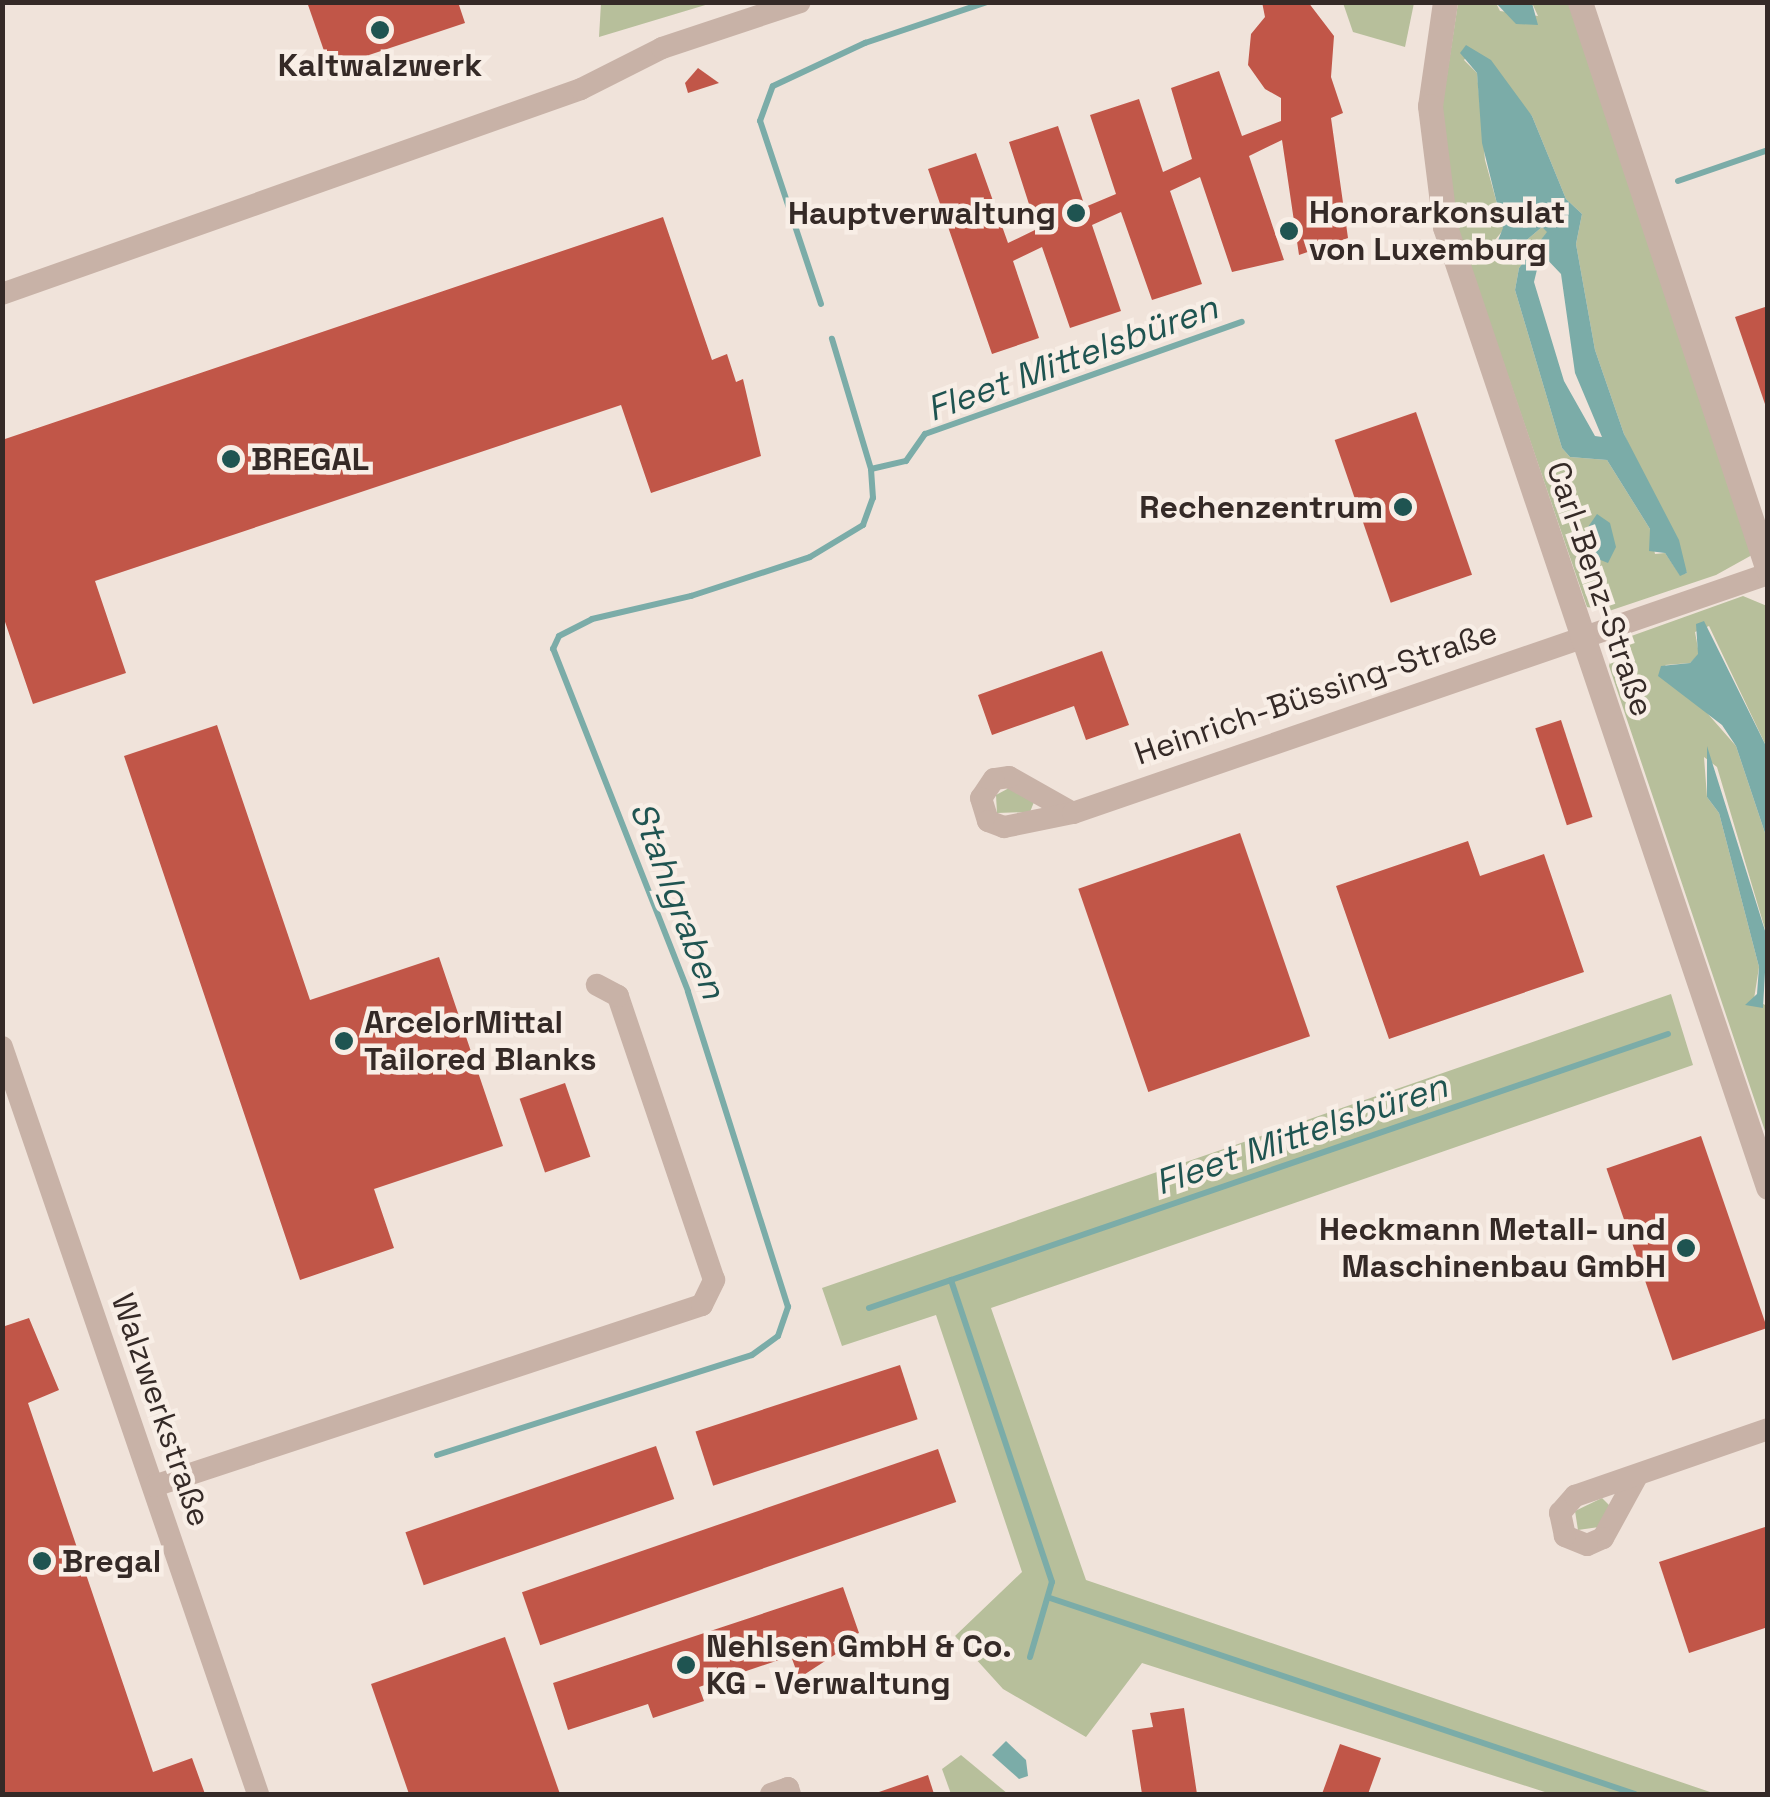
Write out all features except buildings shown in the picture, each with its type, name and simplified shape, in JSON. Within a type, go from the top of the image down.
[{"type":"street","points":[[2,294],[581,90],[662,48],[800,2]]},
{"type":"street","name":"Carl-Benz-Straße","points":[[1445,2],[1430,106],[1446,227],[1580,636],[1768,1186]]},
{"type":"street","points":[[1580,2],[1768,572]]},
{"type":"street","name":"Heinrich-Büssing-Straße","points":[[1074,812],[1768,572]]},
{"type":"street","points":[[154,1486],[702,1305],[714,1280],[618,996],[596,984]]},
{"type":"street","name":"Walzwerkstraße","points":[[2,1048],[258,1794]]},
{"type":"street","points":[[1638,1476],[1768,1430]]},
{"type":"street","points":[[771,1794],[788,1788],[790,1794]]},
{"type":"green space","points":[[601,2],[712,3],[599,37]]},
{"type":"green space","points":[[1343,3],[1414,3],[1405,47],[1353,32]]},
{"type":"green space","points":[[1458,3],[1496,3],[1500,11],[1538,16],[1532,3],[1570,3],[1752,555],[1716,575],[1609,611],[1587,607],[1457,227],[1441,114]],"holes":[[[1472,50],[1532,116],[1566,199],[1582,214],[1576,244],[1595,350],[1624,434],[1687,573],[1680,575],[1665,553],[1655,554],[1650,529],[1607,460],[1570,457],[1562,448],[1515,290],[1519,268],[1548,232],[1542,227],[1504,259],[1495,240],[1504,229],[1485,160],[1477,73],[1464,60]]]},
{"type":"green space","points":[[1743,596],[1767,606],[1767,748],[1709,626],[1695,632],[1699,654],[1690,663],[1665,665],[1736,746],[1767,839],[1767,936],[1717,767],[1704,757],[1707,797],[1719,813],[1759,967],[1754,999],[1767,1006],[1767,1137],[1609,666],[1613,647],[1623,639]]},
{"type":"green space","points":[[1009,788],[1034,802],[1030,812],[997,813],[996,795]]},
{"type":"green space","points":[[1671,994],[1693,1065],[991,1308],[1086,1580],[1716,1794],[1551,1794],[1142,1663],[1086,1737],[1003,1689],[955,1636],[1022,1572],[936,1315],[842,1346],[822,1288]]},
{"type":"green space","points":[[1602,1498],[1610,1506],[1599,1527],[1578,1530],[1575,1511]]},
{"type":"green space","points":[[961,1755],[1008,1794],[951,1794],[942,1769]]},
{"type":"water","points":[[1496,3],[1532,3],[1538,25],[1516,24]]},
{"type":"water","points":[[1466,45],[1491,60],[1532,116],[1566,199],[1582,214],[1576,244],[1595,350],[1624,434],[1679,540],[1687,573],[1680,576],[1665,553],[1649,551],[1650,529],[1607,460],[1570,457],[1562,448],[1515,290],[1519,268],[1547,232],[1542,227],[1504,259],[1492,255],[1503,228],[1482,143],[1477,73],[1460,53]],"holes":[[[1541,253],[1561,274],[1575,373],[1602,437],[1595,436],[1564,381],[1534,282]]]},
{"type":"water","points":[[1597,514],[1610,523],[1616,547],[1608,563],[1593,557],[1586,530]]},
{"type":"water","points":[[1704,621],[1767,748],[1767,839],[1736,746],[1722,725],[1658,676],[1661,666],[1690,663],[1698,654],[1696,624]]},
{"type":"water","points":[[1707,746],[1767,937],[1763,1008],[1745,1005],[1757,994],[1759,967],[1719,813],[1707,797]]},
{"type":"water","points":[[1006,1741],[1026,1760],[1028,1776],[1019,1779],[992,1755]]},
{"type":"waterway","name":"Stahlgraben","points":[[821,304],[760,121],[773,86],[865,43],[987,2]]},
{"type":"waterway","name":"Fleet Mittelsbüren","points":[[1678,181],[1768,150]]},
{"type":"waterway","name":"Fleet Mittelsbüren","points":[[871,469],[906,461],[925,434],[1242,322]]},
{"type":"waterway","name":"Stahlgraben","points":[[437,1455],[752,1355],[778,1336],[788,1307],[688,991],[553,649],[559,636],[592,619],[691,596],[810,557],[863,525],[873,498],[871,469],[832,339]]},
{"type":"waterway","name":"Fleet Mittelsbüren","points":[[1030,1657],[1052,1582],[951,1280],[1668,1034]]},
{"type":"waterway","name":"Fleet Mittelsbüren","points":[[869,1308],[951,1280]]},
{"type":"waterway","name":"Fleet Mittelsbüren","points":[[1050,1598],[1635,1794]]},
{"type":"place","name":"Kaltwalzwerk","points":[[380,30]]},
{"type":"place","name":"Hauptverwaltung","points":[[1076,213]]},
{"type":"place","name":"Honorarkonsulat von Luxemburg","points":[[1289,231]]},
{"type":"place","name":"BREGAL","points":[[231,459]]},
{"type":"place","name":"Rechenzentrum","points":[[1403,507]]},
{"type":"place","name":"ArcelorMittal Tailored Blanks","points":[[344,1041]]},
{"type":"place","name":"Heckmann Metall- und Maschinenbau GmbH","points":[[1686,1248]]},
{"type":"place","name":"Bregal","points":[[42,1561]]},
{"type":"place","name":"Nehlsen GmbH & Co. KG - Verwaltung","points":[[686,1665]]}]
